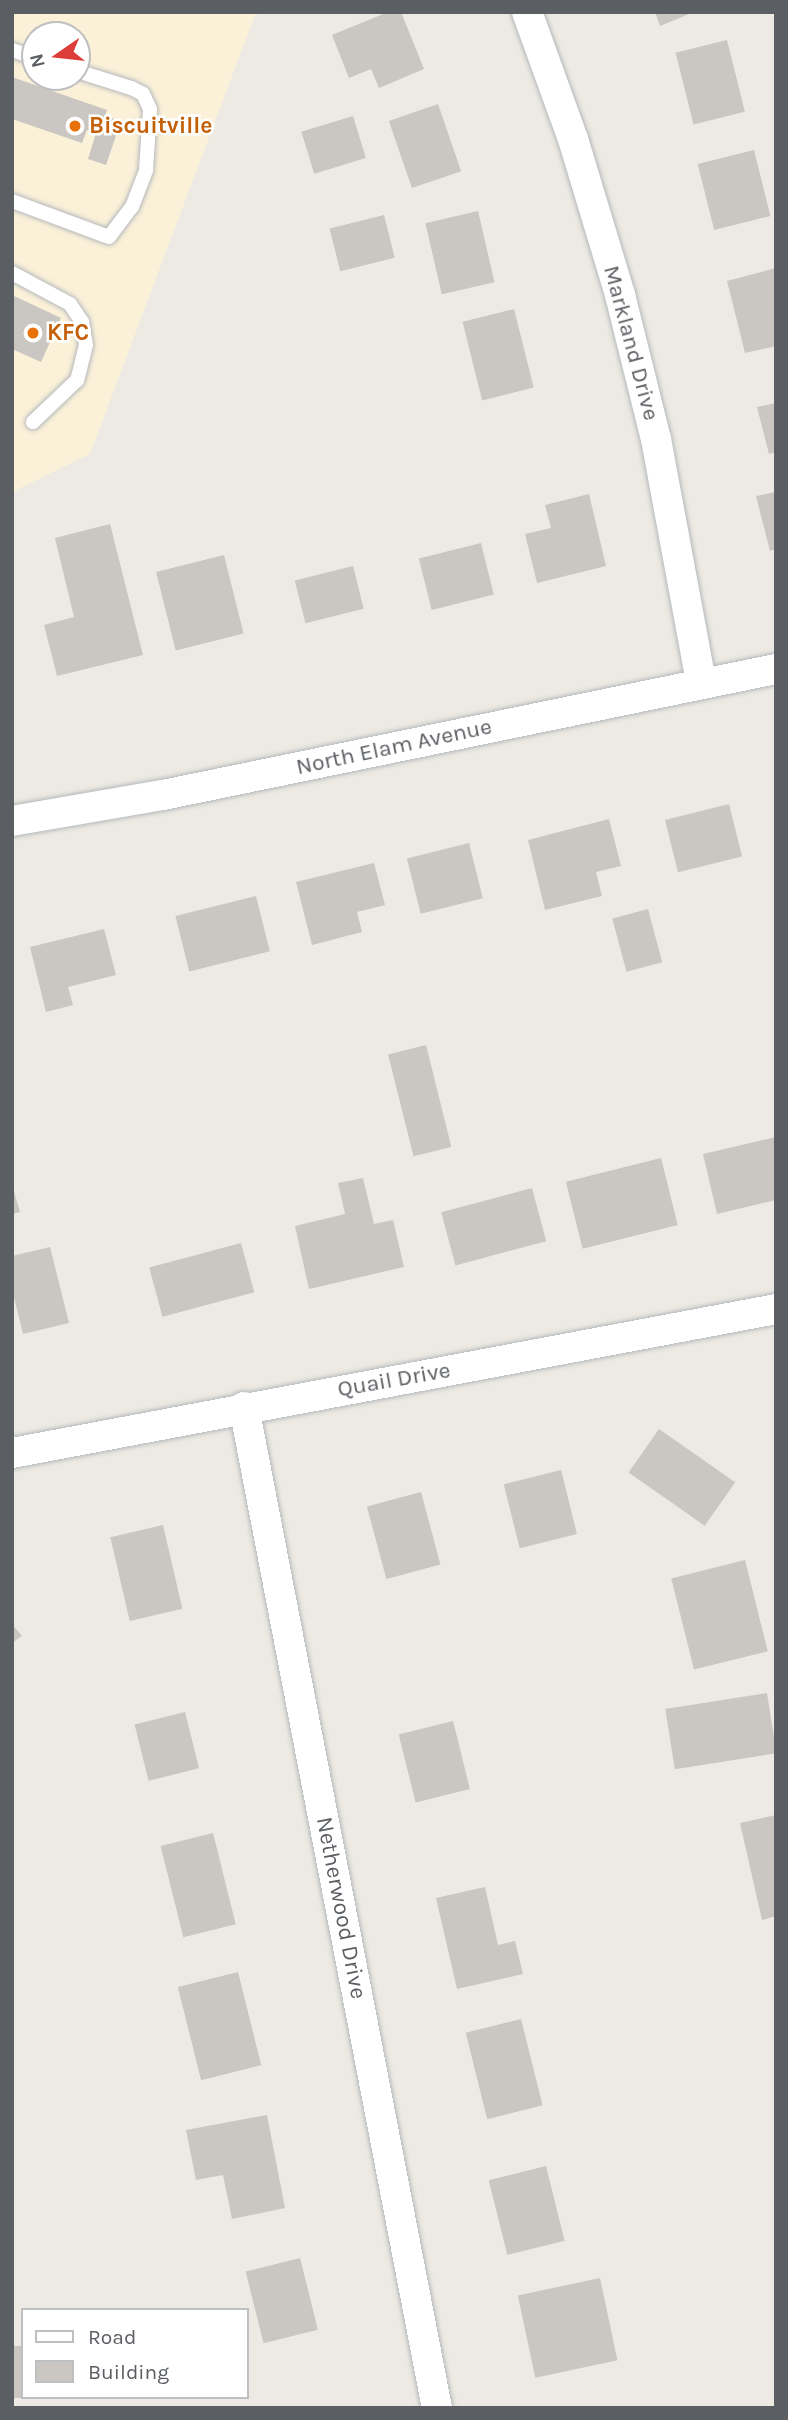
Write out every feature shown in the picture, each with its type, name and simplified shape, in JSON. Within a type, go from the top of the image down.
[{"type":"street","name":"Markland Drive","points":[[527,12],[573,139],[620,295],[656,439],[701,682]]},
{"type":"street","name":"North Elam Avenue","points":[[12,821],[163,795],[701,682],[776,669]]},
{"type":"street","name":"Quail Drive","points":[[12,1453],[244,1407],[776,1309]]},
{"type":"street","name":"Netherwood Drive","points":[[244,1407],[437,2408]]},
{"type":"lane","points":[[12,201],[109,237],[132,207],[146,170],[150,108],[143,94],[91,75]]},
{"type":"lane","points":[[12,273],[69,304],[82,322],[86,345],[77,380],[33,422]]},
{"type":"shaded area","points":[[12,12],[261,12],[255,15],[90,454],[12,492]]},
{"type":"building","points":[[388,12],[401,12],[424,69],[379,88],[371,69],[349,78],[332,35]]},
{"type":"building","points":[[655,12],[694,12],[660,26]]},
{"type":"building","points":[[727,40],[745,112],[693,125],[676,53]]},
{"type":"building","name":"Biscuitville","points":[[12,77],[21,80],[21,91],[52,91],[107,110],[105,116],[121,121],[106,165],[88,159],[96,133],[87,130],[82,143],[12,119]]},
{"type":"building","points":[[438,104],[461,171],[412,188],[389,121]]},
{"type":"building","points":[[353,116],[366,158],[314,174],[301,132]]},
{"type":"building","points":[[754,150],[770,216],[714,230],[698,164]]},
{"type":"building","points":[[478,211],[494,282],[442,294],[425,223]]},
{"type":"building","points":[[384,215],[395,258],[340,271],[330,229]]},
{"type":"building","points":[[776,268],[776,346],[745,353],[727,281]]},
{"type":"building","name":"KFC","points":[[12,295],[61,318],[41,362],[12,349]]},
{"type":"building","points":[[514,309],[534,388],[482,400],[463,322]]},
{"type":"building","points":[[776,403],[776,452],[769,454],[757,407]]},
{"type":"building","points":[[776,492],[776,549],[770,551],[756,496]]},
{"type":"building","points":[[589,494],[606,566],[537,583],[525,534],[551,528],[545,505]]},
{"type":"building","points":[[110,524],[143,655],[57,676],[44,625],[74,617],[55,538]]},
{"type":"building","points":[[481,543],[494,594],[432,610],[419,558]]},
{"type":"building","points":[[224,555],[244,634],[176,651],[156,572]]},
{"type":"building","points":[[353,566],[364,609],[305,623],[295,581]]},
{"type":"building","points":[[729,804],[742,856],[678,872],[665,820]]},
{"type":"building","points":[[609,819],[621,866],[596,872],[602,896],[545,910],[528,840]]},
{"type":"building","points":[[469,843],[483,898],[421,914],[407,858]]},
{"type":"building","points":[[374,863],[385,905],[357,912],[362,932],[312,945],[296,882]]},
{"type":"building","points":[[256,896],[270,951],[189,971],[175,916]]},
{"type":"building","points":[[648,909],[662,962],[626,972],[612,919]]},
{"type":"building","points":[[104,929],[116,975],[68,987],[73,1005],[46,1012],[30,947]]},
{"type":"building","points":[[426,1045],[451,1147],[414,1156],[388,1054]]},
{"type":"building","points":[[776,1137],[776,1200],[717,1214],[703,1154]]},
{"type":"building","points":[[661,1158],[678,1225],[583,1249],[566,1182]]},
{"type":"building","points":[[363,1178],[374,1224],[393,1220],[404,1267],[309,1289],[295,1226],[345,1214],[338,1183]]},
{"type":"building","points":[[12,1184],[20,1212],[12,1214]]},
{"type":"building","points":[[532,1188],[546,1241],[455,1265],[441,1212]]},
{"type":"building","points":[[241,1243],[254,1292],[162,1317],[149,1268]]},
{"type":"building","points":[[50,1247],[69,1323],[23,1334],[12,1289],[12,1256]]},
{"type":"building","points":[[659,1429],[735,1482],[705,1526],[629,1472]]},
{"type":"building","points":[[561,1470],[577,1534],[520,1548],[504,1484]]},
{"type":"building","points":[[421,1492],[440,1564],[386,1579],[367,1506]]},
{"type":"building","points":[[163,1525],[182,1609],[130,1621],[110,1537]]},
{"type":"building","points":[[745,1560],[768,1651],[694,1670],[671,1578]]},
{"type":"building","points":[[12,1624],[22,1636],[12,1643]]},
{"type":"building","points":[[767,1693],[776,1753],[675,1769],[665,1709]]},
{"type":"building","points":[[185,1712],[199,1768],[149,1781],[135,1725]]},
{"type":"building","points":[[453,1721],[470,1789],[416,1802],[399,1735]]},
{"type":"building","points":[[776,1815],[776,1916],[762,1920],[740,1823]]},
{"type":"building","points":[[213,1833],[236,1924],[183,1937],[161,1846]]},
{"type":"building","points":[[485,1887],[498,1945],[515,1941],[523,1974],[457,1989],[436,1898]]},
{"type":"building","points":[[238,1972],[261,2065],[201,2080],[178,1987]]},
{"type":"building","points":[[521,2019],[543,2105],[487,2119],[466,2033]]},
{"type":"building","points":[[267,2115],[285,2208],[232,2219],[223,2175],[196,2180],[186,2130]]},
{"type":"building","points":[[546,2166],[565,2241],[507,2255],[489,2180]]},
{"type":"building","points":[[300,2258],[318,2330],[264,2343],[246,2272]]},
{"type":"building","points":[[600,2278],[617,2360],[535,2378],[518,2295]]},
{"type":"building","points":[[12,2346],[21,2346],[21,2398],[12,2398]]},
{"type":"place","name":"Biscuitville","points":[[75,126]]},
{"type":"place","name":"KFC","points":[[33,333]]}]
